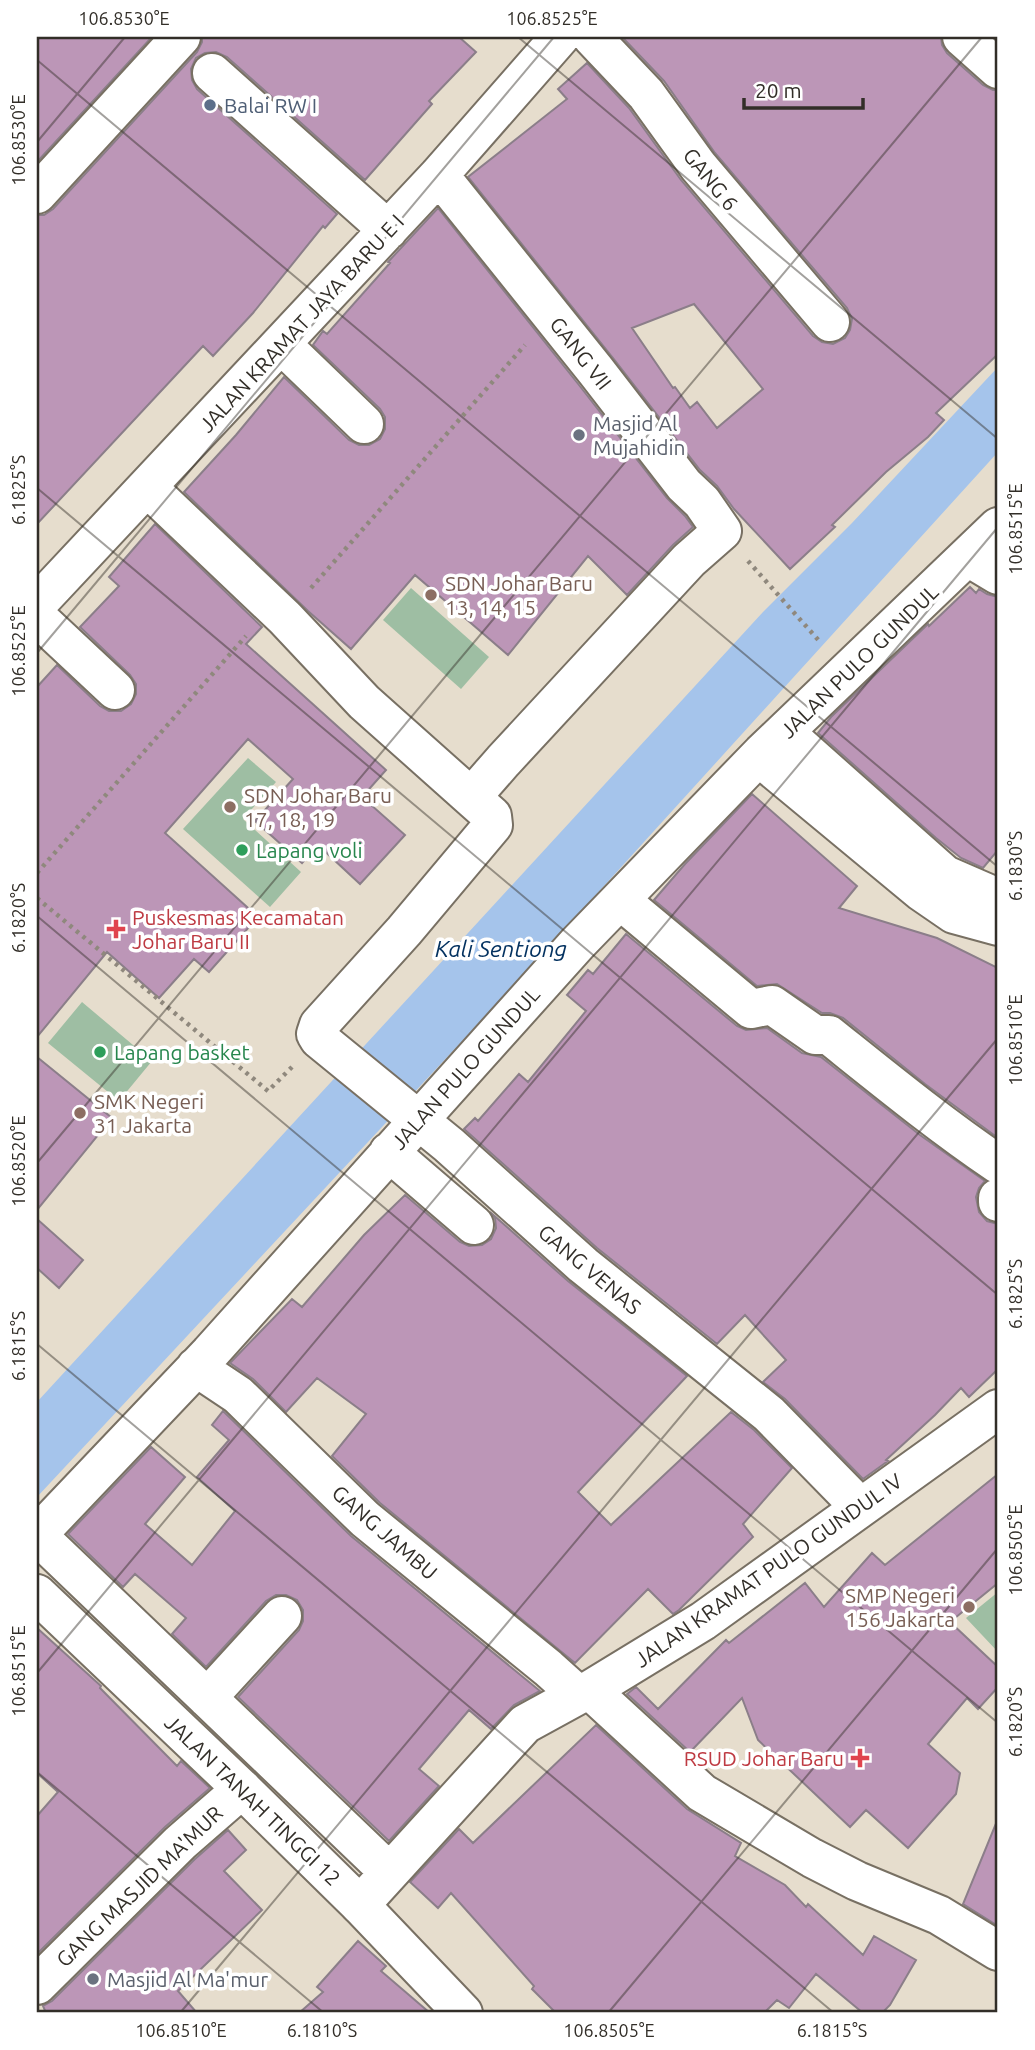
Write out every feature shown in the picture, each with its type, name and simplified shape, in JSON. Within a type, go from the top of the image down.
[{"type":"street","name":"JALAN KRAMAT JAYA BARU E I","points":[[37,604],[439,175],[560,37]]},
{"type":"street","name":"GANG 6","points":[[592,37],[646,94],[698,166],[830,322]]},
{"type":"street","points":[[962,37],[998,69]]},
{"type":"street","points":[[37,194],[173,39]]},
{"type":"street","points":[[212,73],[388,230]]},
{"type":"street","name":"GANG VII","points":[[439,175],[723,531],[689,560],[503,761],[482,785],[474,800]]},
{"type":"street","points":[[281,344],[364,424]]},
{"type":"street","points":[[147,487],[285,618],[364,702],[492,816],[493,825],[404,931],[319,1025],[323,1041]]},
{"type":"street","name":"JALAN PULO GUNDUL","points":[[37,1535],[196,1367],[389,1152],[416,1118],[577,944],[772,744],[983,566],[998,527]]},
{"type":"street","points":[[37,617],[115,690]]},
{"type":"street","points":[[772,744],[944,875],[998,898]]},
{"type":"street","points":[[772,744],[922,892],[954,914],[998,926]]},
{"type":"street","points":[[620,900],[751,1009],[772,1005],[815,1035],[829,1035],[905,1097],[998,1164]]},
{"type":"street","name":"GANG VENAS","points":[[323,1041],[449,1145],[583,1265],[769,1414],[860,1507]]},
{"type":"street","points":[[389,1152],[474,1225]]},
{"type":"street","name":"GANG JAMBU","points":[[196,1367],[238,1395],[365,1519],[548,1668],[584,1693],[702,1793],[812,1858],[856,1881],[939,1915],[998,1951]]},
{"type":"street","name":"JALAN KRAMAT PULO GUNDUL IV","points":[[376,1887],[525,1724],[584,1693],[703,1620],[998,1409]]},
{"type":"street","points":[[37,1535],[207,1698],[376,1887]]},
{"type":"street","name":"JALAN TANAH TINGGI 12","points":[[37,1594],[242,1789],[376,1887],[463,2013]]},
{"type":"street","points":[[207,1698],[282,1616]]},
{"type":"street","name":"GANG MASJID MA'MUR","points":[[37,1985],[180,1843],[242,1789]]},
{"type":"path","points":[[37,873],[261,620],[285,618],[527,343],[555,320]]},
{"type":"path","points":[[763,578],[828,651]]},
{"type":"path","points":[[37,898],[268,1091],[323,1041]]},
{"type":"green space","points":[[411,588],[489,657],[461,689],[383,620]]},
{"type":"green space","name":"Lapang voli","points":[[248,758],[276,782],[243,819],[301,872],[270,907],[183,829]]},
{"type":"green space","name":"Lapang basket","points":[[82,1002],[152,1061],[119,1101],[48,1043]]},
{"type":"green space","points":[[998,1592],[998,1652],[966,1618]]},
{"type":"water","name":"Kali Sentiong","points":[[998,367],[998,452],[506,994],[37,1497],[37,1402],[763,612],[852,523]]},
{"type":"building","points":[[37,37],[152,37],[37,162]]},
{"type":"building","points":[[202,37],[459,37],[476,52],[429,101],[432,104],[365,180],[227,57],[216,52],[205,53],[196,58],[191,69],[192,80],[197,89],[337,214],[325,228],[323,226],[253,313],[213,356],[203,346],[37,524],[37,215],[44,215],[53,209],[197,52]]},
{"type":"building","points":[[622,37],[941,37],[947,53],[983,85],[998,90],[998,354],[936,413],[944,420],[928,437],[886,472],[832,525],[835,527],[790,569],[700,470],[468,177],[567,99],[558,89],[587,63],[629,108],[681,180],[813,336],[822,342],[833,344],[845,338],[852,319],[847,308],[715,153],[664,81]],"holes":[[[694,304],[763,389],[717,428],[697,402],[690,408],[632,328]]]},
{"type":"building","points":[[438,208],[667,498],[693,527],[627,595],[588,556],[508,655],[415,575],[351,649],[184,492],[284,377],[349,440],[359,445],[369,445],[380,439],[385,429],[385,417],[380,409],[313,345],[323,331],[327,334]]},
{"type":"building","points":[[155,524],[262,627],[246,644],[386,770],[362,797],[405,835],[360,884],[318,845],[302,863],[255,821],[293,779],[248,739],[165,833],[258,917],[209,972],[194,959],[159,998],[107,952],[37,1037],[37,687],[57,665],[100,706],[109,711],[121,711],[131,704],[136,694],[136,684],[80,627],[119,586],[109,577]]},
{"type":"building","points":[[970,587],[976,593],[979,589],[998,597],[998,850],[983,868],[961,858],[936,838],[818,733],[831,717]]},
{"type":"building","points":[[752,794],[857,886],[839,908],[937,938],[998,968],[998,1138],[843,1018],[822,1013],[777,984],[757,986],[654,900]]},
{"type":"building","points":[[626,934],[737,1026],[746,1030],[767,1028],[802,1053],[821,1057],[920,1135],[985,1181],[976,1197],[979,1212],[987,1221],[998,1224],[998,1369],[969,1397],[961,1388],[886,1460],[888,1461],[863,1479],[785,1399],[763,1382],[786,1360],[745,1315],[717,1344],[597,1248],[464,1129],[475,1118],[478,1121],[519,1074],[528,1082],[586,1011],[567,995],[588,970],[593,974]]},
{"type":"building","points":[[37,1057],[112,1118],[37,1210]]},
{"type":"building","points":[[405,1195],[460,1242],[469,1246],[482,1245],[491,1239],[496,1228],[495,1218],[490,1212],[568,1281],[687,1376],[578,1492],[611,1525],[731,1412],[754,1430],[792,1468],[743,1524],[753,1537],[679,1610],[673,1614],[648,1589],[575,1663],[380,1503],[332,1456],[366,1414],[317,1378],[286,1412],[253,1379],[230,1363],[292,1299],[302,1307],[364,1235]]},
{"type":"building","points":[[37,1219],[83,1260],[59,1288],[37,1268]]},
{"type":"building","points":[[223,1411],[351,1536],[540,1691],[514,1705],[491,1729],[469,1710],[419,1769],[439,1786],[389,1841],[238,1697],[299,1630],[303,1621],[303,1610],[297,1600],[286,1595],[276,1595],[266,1601],[206,1667],[172,1634],[186,1618],[135,1574],[123,1587],[68,1534],[151,1447],[185,1477],[145,1524],[192,1565],[235,1511],[197,1477],[229,1440],[212,1425]]},
{"type":"building","points":[[998,1474],[998,1583],[950,1622],[998,1667],[998,1687],[978,1709],[967,1698],[928,1744],[960,1773],[956,1794],[908,1848],[866,1810],[850,1827],[758,1740],[742,1698],[690,1752],[627,1694],[636,1687],[658,1709],[726,1640],[729,1643],[805,1583],[824,1607],[872,1553],[885,1565]]},
{"type":"building","points":[[37,1628],[101,1686],[100,1688],[177,1766],[181,1761],[210,1788],[165,1827],[37,1954],[37,1816],[58,1792],[37,1773]]},
{"type":"building","points":[[596,1725],[687,1809],[741,1843],[735,1856],[785,1885],[806,1907],[808,1904],[863,1955],[874,1936],[916,1960],[890,2005],[882,2013],[863,2013],[816,1974],[789,2008],[777,2000],[764,2013],[556,2013],[532,1989],[534,1986],[451,1893],[438,1908],[410,1882],[459,1829],[473,1843]]},
{"type":"building","points":[[998,1821],[998,1926],[963,1904]]},
{"type":"building","points":[[228,1830],[246,1850],[224,1871],[262,1910],[178,1991],[197,2013],[46,2013],[43,2006],[52,2001],[195,1859]]},
{"type":"building","points":[[358,1941],[386,1966],[381,1971],[430,2013],[299,2013],[323,1992],[317,1987]]},
{"type":"place","name":"Balai RW I","points":[[210,105]]},
{"type":"place","name":"Masjid Al Mujahidin","points":[[579,435]]},
{"type":"place","name":"SDN Johar Baru 13, 14, 15","points":[[431,595]]},
{"type":"place","name":"SDN Johar Baru 17, 18, 19","points":[[230,807]]},
{"type":"place","name":"Lapang voli","points":[[242,850]]},
{"type":"place","name":"Puskesmas Kecamatan Johar Baru II","points":[[116,929]]},
{"type":"place","name":"Lapang basket","points":[[100,1052]]},
{"type":"place","name":"SMK Negeri 31 Jakarta","points":[[80,1113]]},
{"type":"place","name":"SMP Negeri 156 Jakarta","points":[[969,1607]]},
{"type":"place","name":"RSUD Johar Baru","points":[[860,1758]]},
{"type":"place","name":"Masjid Al Ma'mur","points":[[93,1979]]}]
